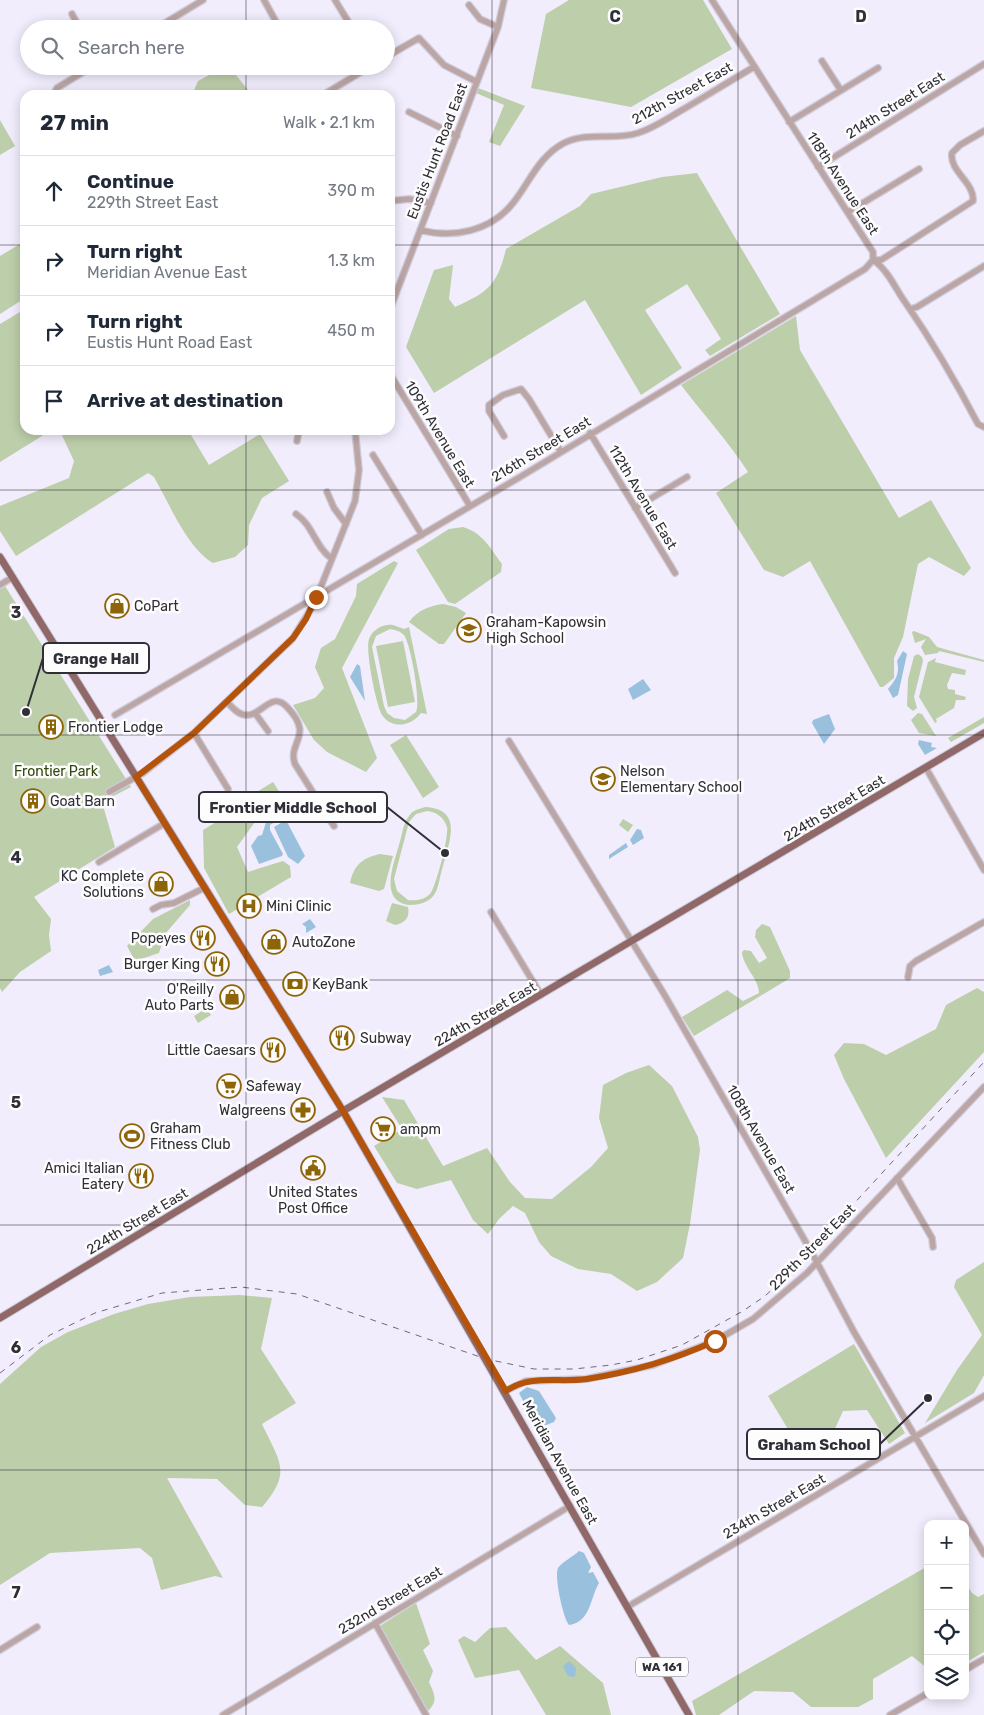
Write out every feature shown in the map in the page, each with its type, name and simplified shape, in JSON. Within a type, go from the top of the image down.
[{"type":"main road","name":"Meridian Avenue East","points":[[0,557],[343,1111],[506,1391],[689,1715]]},
{"type":"main road","name":"224th Street East","points":[[0,1318],[343,1111],[984,733]]},
{"type":"street","points":[[264,0],[275,20]]},
{"type":"street","points":[[335,0],[348,20]]},
{"type":"street","name":"Eustis Hunt Road East","points":[[395,297],[498,28],[504,0]]},
{"type":"street","name":"118th Avenue East","points":[[712,0],[873,252],[873,260],[882,266],[911,308],[952,374],[978,424],[984,427]]},
{"type":"street","points":[[169,20],[199,1]]},
{"type":"street","points":[[468,5],[480,19],[498,28]]},
{"type":"street","points":[[72,14],[75,20]]},
{"type":"street","points":[[395,52],[419,38],[444,65],[477,82]]},
{"type":"street","points":[[822,61],[840,89]]},
{"type":"street","name":"214th Street East","points":[[818,167],[984,64]]},
{"type":"street","name":"212th Street East","points":[[420,230],[450,235],[470,231],[490,222],[503,214],[513,203],[543,158],[563,144],[587,136],[625,136],[646,130],[754,67]]},
{"type":"street","points":[[789,122],[840,89],[878,68]]},
{"type":"street","points":[[59,90],[80,75]]},
{"type":"street","points":[[331,90],[356,75]]},
{"type":"street","points":[[409,112],[458,136]]},
{"type":"street","name":"216th Street East","points":[[115,715],[422,535],[865,269],[873,260],[881,260],[968,206],[974,199],[951,157],[955,148],[984,131]]},
{"type":"street","points":[[848,212],[919,169]]},
{"type":"street","points":[[395,200],[409,199],[431,204]]},
{"type":"street","points":[[911,308],[917,307],[984,266]]},
{"type":"street","name":"109th Avenue East","points":[[395,382],[470,506]]},
{"type":"street","points":[[504,436],[490,411],[489,405],[503,395],[521,389],[529,398],[561,452]]},
{"type":"street","name":"112th Avenue East","points":[[590,434],[674,573]]},
{"type":"street","points":[[296,441],[298,435]]},
{"type":"street","points":[[109,792],[136,777],[194,733],[293,638],[306,619],[346,524],[358,481],[355,435]]},
{"type":"street","points":[[373,455],[422,535]]},
{"type":"street","points":[[635,508],[687,477]]},
{"type":"street","points":[[327,492],[334,508],[346,524]]},
{"type":"street","points":[[296,514],[304,520],[321,550],[332,559]]},
{"type":"street","points":[[0,585],[13,577]]},
{"type":"street","points":[[227,702],[240,714],[246,716],[255,713],[267,704],[278,702],[284,704],[293,715],[301,735],[294,749],[294,759],[334,826]]},
{"type":"street","points":[[255,713],[268,731]]},
{"type":"street","points":[[194,733],[228,789]]},
{"type":"street","name":"108th Avenue East","points":[[509,741],[674,1011],[854,1332],[984,1554]]},
{"type":"street","points":[[926,768],[984,870]]},
{"type":"street","points":[[99,862],[165,823]]},
{"type":"street","points":[[153,909],[181,900],[204,888]]},
{"type":"street","points":[[492,912],[541,995]]},
{"type":"street","points":[[908,977],[910,966],[916,960],[984,922]]},
{"type":"street","name":"229th Street East","points":[[506,1391],[526,1381],[572,1380],[633,1370],[691,1352],[727,1335],[753,1319],[781,1298],[817,1263],[984,1087]]},
{"type":"street","points":[[897,1178],[932,1238],[933,1247]]},
{"type":"street","name":"234th Street East","points":[[627,1607],[984,1396]]},
{"type":"street","name":"232nd Street East","points":[[224,1715],[570,1506]]},
{"type":"street","points":[[375,1624],[426,1715]]},
{"type":"street","points":[[0,1650],[37,1627]]},
{"type":"street","points":[[969,1668],[984,1659]]},
{"type":"street","points":[[890,1715],[924,1695]]},
{"type":"green space","points":[[569,0],[703,0],[732,49],[631,107],[531,88],[546,14]]},
{"type":"green space","points":[[209,75],[236,75],[248,90],[194,90],[198,81]]},
{"type":"green space","points":[[478,88],[525,106],[500,146],[489,142],[504,105],[476,93]]},
{"type":"green space","points":[[0,120],[15,146],[0,155]]},
{"type":"green space","points":[[697,173],[780,314],[710,356],[705,350],[721,339],[687,284],[645,310],[682,368],[641,395],[585,300],[434,393],[406,347],[434,270],[453,265],[449,299],[455,307],[476,297],[490,286],[499,272],[506,249],[580,206],[591,194],[662,177]]},
{"type":"green space","points":[[20,244],[20,301],[0,314],[0,256]]},
{"type":"green space","points":[[20,312],[20,435],[44,435],[0,462],[0,324]]},
{"type":"green space","points":[[796,316],[800,350],[899,518],[931,500],[971,568],[964,576],[929,557],[918,564],[903,637],[894,658],[894,678],[883,687],[880,687],[810,561],[783,577],[764,570],[716,493],[748,472],[724,438],[681,385]]},
{"type":"green space","points":[[62,435],[191,435],[209,465],[261,435],[289,481],[262,498],[249,525],[248,545],[235,557],[213,563],[204,556],[187,536],[154,477],[148,473],[16,556],[0,531],[0,506],[69,478],[74,461]]},
{"type":"green space","points":[[463,527],[481,537],[502,564],[501,572],[455,604],[448,602],[416,550],[449,529]]},
{"type":"green space","points":[[394,561],[398,563],[342,668],[377,758],[366,772],[327,752],[314,740],[293,705],[315,698],[324,688],[315,667],[321,648],[335,639],[356,596],[357,584]]},
{"type":"green space","name":"Frontier Park","points":[[5,586],[131,787],[102,802],[115,847],[34,897],[51,919],[49,935],[51,951],[20,972],[2,992],[0,988],[0,589]]},
{"type":"green space","points":[[443,604],[456,607],[466,613],[444,644],[439,644],[409,622],[424,609]]},
{"type":"green space","points":[[389,625],[404,629],[409,627],[427,714],[421,713],[413,721],[402,724],[391,723],[382,715],[377,700],[368,654],[371,635],[382,626]],"holes":[[[390,629],[404,635],[410,650],[414,674],[417,697],[416,712],[405,720],[394,718],[387,713],[372,647],[376,636]]]},
{"type":"green space","points":[[914,631],[929,637],[937,647],[984,660],[984,662],[939,651],[938,653],[925,655],[921,647],[926,639],[915,643],[912,632]]},
{"type":"green space","points":[[403,641],[415,702],[388,707],[376,646]]},
{"type":"green space","points":[[918,654],[922,657],[923,661],[914,697],[917,708],[913,711],[907,706],[908,679],[914,656]]},
{"type":"green space","points":[[936,658],[935,662],[966,670],[965,675],[952,673],[947,685],[948,689],[955,690],[955,694],[966,697],[965,700],[956,700],[954,708],[936,719],[937,722],[935,723],[919,697],[928,662]]},
{"type":"green space","points":[[918,713],[922,714],[936,736],[919,733],[911,720]]},
{"type":"green space","points":[[984,717],[984,723],[951,742],[948,738]]},
{"type":"green space","points":[[406,735],[439,787],[423,798],[390,745]]},
{"type":"green space","points":[[273,782],[292,812],[267,805],[237,847],[248,872],[283,861],[290,866],[291,877],[229,914],[204,868],[203,830],[236,810],[236,805]]},
{"type":"green space","points":[[425,807],[437,809],[445,814],[451,828],[450,837],[436,892],[429,900],[423,903],[410,905],[400,902],[394,897],[391,889],[392,871],[405,822],[412,812]],"holes":[[[430,812],[442,818],[447,827],[442,861],[430,894],[420,900],[408,900],[397,891],[394,879],[409,822],[416,814]]]},
{"type":"green space","points":[[623,819],[633,825],[628,832],[619,825]]},
{"type":"green space","points":[[380,854],[393,856],[384,889],[379,891],[350,883],[354,871],[360,863]]},
{"type":"green space","points":[[190,900],[190,905],[165,934],[159,953],[135,961],[127,946],[153,919]]},
{"type":"green space","points":[[392,903],[408,907],[408,914],[402,923],[395,925],[386,921]]},
{"type":"green space","points":[[762,924],[770,927],[790,971],[790,978],[694,1036],[682,1017],[727,990],[743,1001],[759,993],[742,952],[744,950],[751,951],[759,963],[767,958],[755,937],[756,930]]},
{"type":"green space","points":[[977,988],[984,992],[984,1052],[886,1158],[844,1079],[834,1055],[844,1043],[864,1044],[886,1055],[936,1029],[946,1005]]},
{"type":"green space","points":[[207,1008],[211,1015],[198,1023],[194,1016]]},
{"type":"green space","points":[[649,1065],[672,1086],[698,1137],[700,1150],[690,1224],[683,1258],[657,1282],[637,1291],[611,1274],[578,1269],[551,1256],[539,1242],[525,1213],[513,1206],[499,1219],[488,1234],[473,1220],[451,1180],[417,1189],[397,1183],[374,1146],[402,1129],[382,1097],[404,1100],[443,1166],[487,1148],[510,1182],[525,1198],[552,1199],[591,1167],[608,1148],[599,1118],[603,1085],[626,1073]]},
{"type":"green space","points":[[984,1262],[984,1375],[974,1393],[925,1423],[957,1370],[982,1335],[954,1287],[956,1280]]},
{"type":"green space","points":[[240,1295],[272,1298],[261,1349],[296,1403],[262,1424],[278,1457],[280,1475],[272,1495],[262,1507],[245,1505],[217,1479],[167,1478],[223,1578],[215,1576],[161,1590],[152,1558],[140,1548],[50,1553],[0,1585],[0,1384],[41,1347],[68,1332],[114,1314],[148,1304],[190,1297]]},
{"type":"green space","points":[[854,1344],[905,1433],[889,1444],[867,1410],[843,1411],[833,1433],[808,1454],[800,1449],[768,1396]]},
{"type":"green space","points":[[924,1568],[924,1666],[912,1656],[873,1679],[873,1699],[858,1707],[811,1707],[793,1692],[754,1691],[719,1715],[696,1715],[692,1701]]},
{"type":"green space","points":[[969,1588],[978,1597],[984,1594],[984,1652],[969,1661]]},
{"type":"green space","points":[[416,1603],[430,1644],[423,1650],[433,1671],[429,1682],[434,1694],[434,1701],[428,1711],[380,1626]]},
{"type":"green space","points":[[506,1627],[536,1660],[560,1646],[603,1683],[611,1715],[546,1715],[519,1670],[475,1678],[458,1640],[464,1636],[475,1642],[490,1628]]},
{"type":"water","points":[[903,651],[907,654],[898,695],[893,698],[888,689],[897,676],[897,661]]},
{"type":"water","points":[[357,664],[360,666],[365,701],[350,677]]},
{"type":"water","points":[[643,679],[651,690],[633,700],[628,689]]},
{"type":"water","points":[[829,714],[835,729],[824,744],[812,723],[813,720]]},
{"type":"water","points":[[919,740],[932,743],[931,747],[937,748],[925,755],[918,744]]},
{"type":"water","points":[[278,814],[282,818],[270,825],[270,830],[283,854],[259,864],[251,846],[258,836],[262,835],[267,819]]},
{"type":"water","points":[[286,820],[305,856],[298,864],[288,857],[274,827]]},
{"type":"water","points":[[637,829],[641,830],[644,838],[633,845],[630,840]]},
{"type":"water","points":[[626,843],[628,847],[609,859],[609,855]]},
{"type":"water","points":[[310,919],[316,927],[306,933],[306,927],[302,924]]},
{"type":"water","points":[[109,965],[113,972],[100,976],[98,970]]},
{"type":"water","points":[[527,1387],[539,1391],[556,1418],[554,1422],[541,1427],[536,1426],[519,1393]]},
{"type":"water","points":[[579,1551],[584,1553],[591,1567],[588,1573],[593,1572],[599,1583],[586,1614],[576,1623],[569,1625],[560,1597],[557,1572],[560,1566]]},
{"type":"water","points":[[569,1661],[576,1668],[575,1676],[572,1677],[568,1676],[563,1666]]},
{"type":"railway","points":[[0,1373],[50,1335],[95,1313],[162,1293],[241,1287],[297,1294],[486,1359],[534,1369],[574,1369],[637,1360],[682,1345],[743,1311],[765,1296],[812,1253],[827,1233],[984,1062]]},
{"type":"place","name":"CoPart","points":[[117,606]]},
{"type":"place","name":"Graham-Kapowsin High School","points":[[469,630]]},
{"type":"place","name":"Grange Hall","points":[[26,712]]},
{"type":"place","name":"Frontier Lodge","points":[[51,727]]},
{"type":"place","name":"Nelson Elementary School","points":[[603,779]]},
{"type":"place","name":"Goat Barn","points":[[33,801]]},
{"type":"place","name":"Frontier Middle School","points":[[445,853]]},
{"type":"place","name":"KC Complete Solutions","points":[[161,884]]},
{"type":"place","name":"Mini Clinic","points":[[249,906]]},
{"type":"place","name":"Popeyes","points":[[203,938]]},
{"type":"place","name":"AutoZone","points":[[274,942]]},
{"type":"place","name":"Burger King","points":[[217,964]]},
{"type":"place","name":"KeyBank","points":[[295,984]]},
{"type":"place","name":"O'Reilly Auto Parts","points":[[232,997]]},
{"type":"place","name":"Subway","points":[[342,1038]]},
{"type":"place","name":"Little Caesars","points":[[273,1050]]},
{"type":"place","name":"Safeway","points":[[229,1086]]},
{"type":"place","name":"Walgreens","points":[[303,1110]]},
{"type":"place","name":"ampm","points":[[383,1129]]},
{"type":"place","name":"Graham Fitness Club","points":[[132,1136]]},
{"type":"place","name":"United States Post Office","points":[[313,1168]]},
{"type":"place","name":"Amici Italian Eatery","points":[[141,1176]]},
{"type":"place","name":"Graham School","points":[[928,1398]]},
{"type":"route","points":[[316,597],[306,619],[293,638],[194,733],[136,777],[343,1111],[506,1391],[526,1381],[586,1379],[642,1368],[678,1357],[715,1341]]}]
